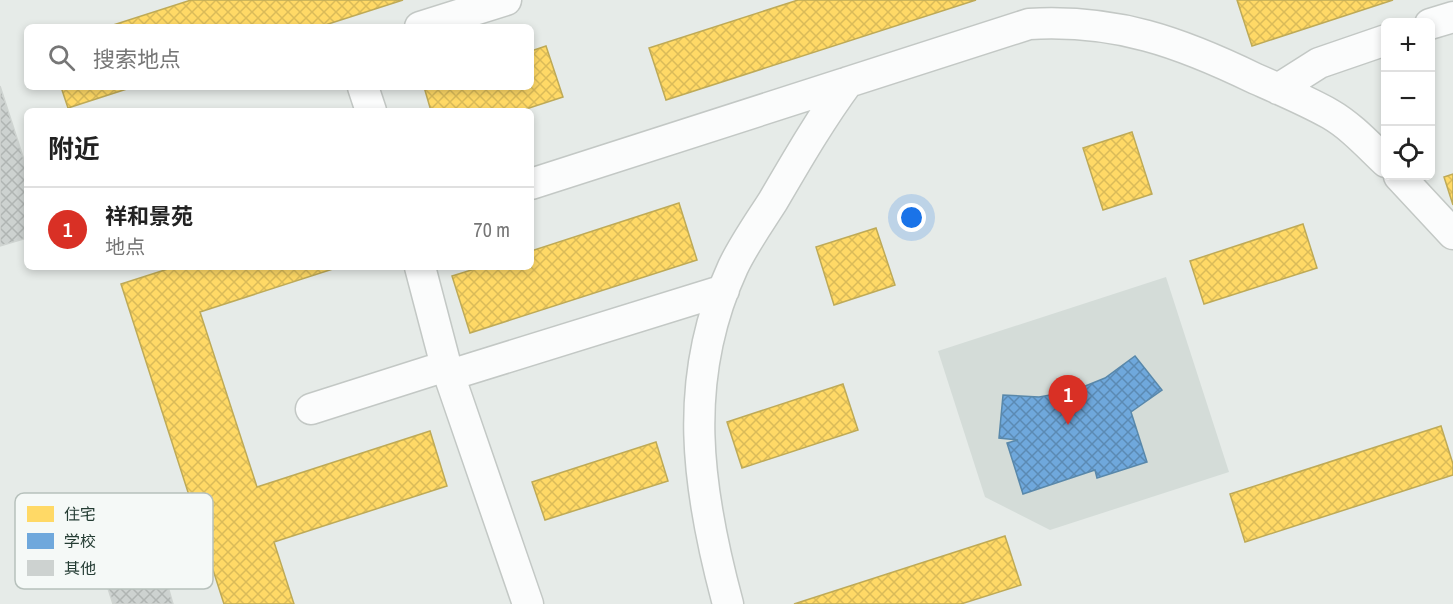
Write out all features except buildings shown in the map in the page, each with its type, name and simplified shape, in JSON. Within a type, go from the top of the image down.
[{"type":"street","points":[[430,24],[506,0]]},
{"type":"street","points":[[1435,23],[1453,17]]},
{"type":"street","points":[[534,183],[1029,24],[1081,23],[1142,33],[1210,57],[1332,115],[1381,158]]},
{"type":"street","points":[[1278,89],[1319,63],[1381,42]]},
{"type":"street","points":[[728,604],[705,506],[698,427],[698,400],[707,345],[724,290],[750,235],[818,123],[848,82]]},
{"type":"street","points":[[364,90],[370,108]]},
{"type":"street","points":[[1403,180],[1453,234]]},
{"type":"street","points":[[421,270],[448,371],[528,604]]},
{"type":"street","points":[[311,409],[724,290]]},
{"type":"shaded area","points":[[1166,277],[1229,472],[1050,530],[985,497],[938,351]]},
{"type":"place","name":"祥和景苑","points":[[1068,425]]}]
